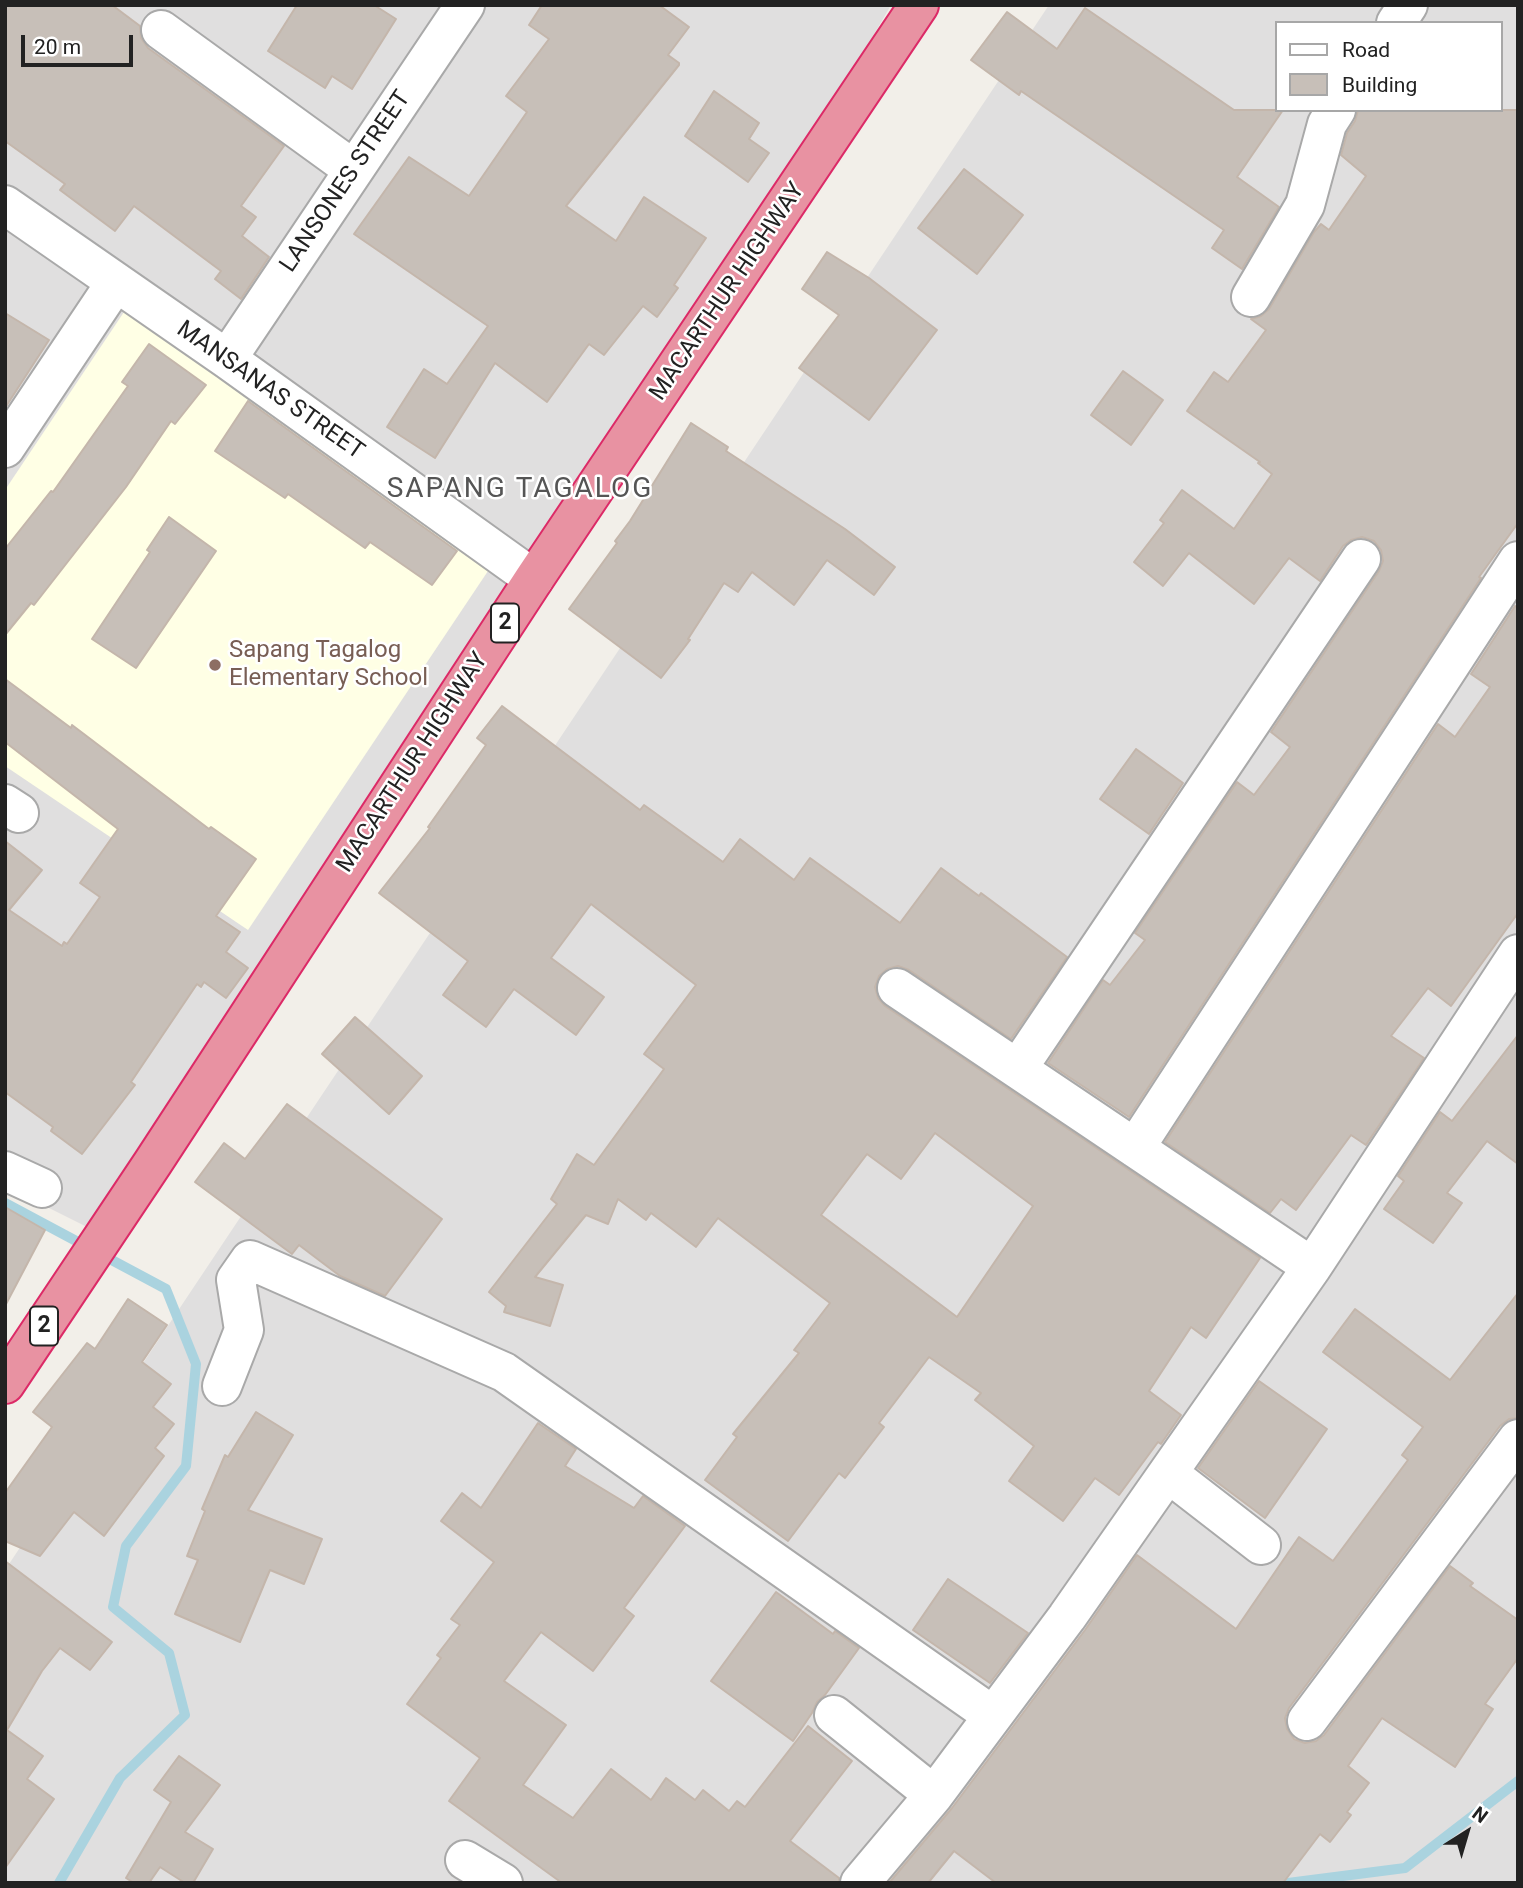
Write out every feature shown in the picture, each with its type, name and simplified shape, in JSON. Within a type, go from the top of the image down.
[{"type":"highway","name":"MACARTHUR HIGHWAY","points":[[5,1384],[534,579],[919,5]]},
{"type":"street","name":"LANSONES STREET","points":[[227,359],[465,5]]},
{"type":"street","points":[[1397,21],[1408,5]]},
{"type":"street","points":[[161,30],[354,170]]},
{"type":"street","points":[[1251,297],[1305,205],[1326,124],[1335,112]]},
{"type":"street","name":"MANSANAS STREET","points":[[5,205],[227,359],[534,579]]},
{"type":"street","points":[[5,448],[116,282]]},
{"type":"street","points":[[1018,1068],[1361,559]]},
{"type":"street","points":[[1135,1148],[1518,561]]},
{"type":"street","points":[[860,1883],[934,1795],[1067,1617],[1311,1267],[1518,954]]},
{"type":"street","points":[[897,988],[1311,1267]]},
{"type":"street","points":[[5,1171],[42,1188]]},
{"type":"street","points":[[222,1386],[244,1329],[236,1280],[250,1260],[504,1373],[992,1715]]},
{"type":"street","points":[[1307,1721],[1518,1439]]},
{"type":"street","points":[[1168,1473],[1261,1545]]},
{"type":"street","points":[[834,1715],[934,1795]]},
{"type":"street","points":[[465,1860],[503,1883]]},
{"type":"shaded area","points":[[5,5],[891,5],[832,107],[87,1227],[5,1186]]},
{"type":"shaded area","points":[[1049,5],[1518,5],[1518,1883],[5,1883],[5,1570]]},
{"type":"shaded area","name":"Sapang Tagalog Elementary School","points":[[130,303],[492,565],[248,930],[5,766],[5,490]]},
{"type":"building","points":[[5,5],[112,5],[140,26],[141,38],[148,48],[284,146],[241,206],[256,217],[242,236],[269,257],[241,299],[215,279],[221,271],[134,206],[115,231],[60,190],[65,184],[5,141]]},
{"type":"building","points":[[297,5],[374,5],[396,19],[352,89],[332,76],[325,88],[268,51]]},
{"type":"building","points":[[542,5],[659,5],[689,27],[668,55],[679,65],[566,206],[616,241],[644,197],[706,238],[674,285],[678,288],[657,317],[643,306],[604,355],[589,344],[547,402],[495,363],[435,458],[387,427],[424,369],[447,384],[488,326],[354,234],[409,157],[469,196],[527,112],[506,96],[549,39],[529,25]]},
{"type":"building","points":[[1085,8],[1234,110],[1282,112],[1237,177],[1279,207],[1242,269],[1212,248],[1224,230],[1021,91],[1019,95],[971,60],[1007,12],[1057,49]]},
{"type":"building","points":[[714,91],[759,123],[749,139],[769,153],[748,182],[685,136]]},
{"type":"building","points":[[1518,110],[1518,523],[1479,577],[1481,578],[1129,1117],[1048,1063],[1103,980],[1110,985],[1145,940],[1135,933],[1237,782],[1254,795],[1290,747],[1271,732],[1379,571],[1383,561],[1381,550],[1374,541],[1362,537],[1343,546],[1320,581],[1289,558],[1254,604],[1189,553],[1163,586],[1134,562],[1164,523],[1160,520],[1182,490],[1234,529],[1272,474],[1258,463],[1260,462],[1187,411],[1214,372],[1228,382],[1266,330],[1251,319],[1261,316],[1269,309],[1314,232],[1321,224],[1329,230],[1366,176],[1341,155],[1347,133],[1357,112]]},
{"type":"building","points":[[964,169],[1023,215],[977,274],[918,228]]},
{"type":"building","points":[[827,252],[869,278],[937,330],[869,420],[799,368],[839,315],[802,289]]},
{"type":"building","points":[[5,313],[49,340],[5,408]]},
{"type":"building","points":[[149,344],[206,385],[175,424],[171,421],[126,487],[34,605],[31,603],[5,635],[5,549],[51,491],[53,492],[128,386],[122,382]]},
{"type":"building","points":[[1123,371],[1163,400],[1131,445],[1091,415]]},
{"type":"building","points":[[248,401],[457,551],[432,585],[370,542],[365,548],[288,494],[285,498],[215,451]]},
{"type":"building","points":[[691,423],[728,447],[726,451],[845,529],[895,567],[874,595],[827,560],[794,605],[752,572],[738,592],[724,583],[688,639],[690,640],[661,678],[569,609],[617,543],[615,541]]},
{"type":"building","points":[[169,517],[216,551],[136,668],[92,639],[150,552],[147,550]]},
{"type":"building","points":[[1515,606],[1518,608],[1518,913],[1451,1006],[1428,988],[1391,1036],[1424,1058],[1366,1145],[1351,1135],[1296,1210],[1281,1199],[1270,1213],[1165,1142],[1438,724],[1455,737],[1490,687],[1471,674]]},
{"type":"building","points":[[5,679],[71,728],[72,725],[209,829],[211,827],[256,859],[216,916],[240,932],[226,952],[248,968],[226,998],[204,982],[201,987],[197,984],[131,1082],[135,1085],[82,1154],[51,1131],[53,1127],[5,1092],[5,841],[42,870],[9,910],[62,946],[64,942],[67,944],[100,897],[80,883],[118,829],[5,742]]},
{"type":"building","points":[[502,706],[640,810],[644,805],[723,862],[740,839],[794,880],[810,858],[900,923],[941,868],[979,896],[981,893],[1067,957],[1011,1039],[909,970],[898,966],[887,969],[879,976],[875,987],[878,998],[885,1006],[1260,1258],[1206,1338],[1191,1327],[1149,1391],[1181,1415],[1119,1495],[1095,1478],[1063,1521],[1009,1481],[1034,1446],[975,1400],[981,1393],[929,1357],[879,1423],[884,1427],[845,1478],[839,1473],[788,1541],[705,1480],[737,1437],[733,1434],[799,1353],[794,1350],[830,1303],[718,1218],[696,1247],[651,1213],[646,1220],[618,1199],[608,1224],[586,1215],[535,1277],[563,1285],[550,1326],[504,1312],[506,1306],[489,1292],[557,1204],[551,1199],[577,1154],[594,1165],[664,1069],[644,1054],[696,985],[591,904],[551,958],[604,997],[576,1035],[514,989],[486,1027],[443,995],[468,961],[379,893],[430,828],[428,827],[486,745],[477,738]],"holes":[[[935,1133],[1033,1206],[957,1317],[821,1215],[867,1154],[901,1179]]]},
{"type":"building","points":[[1136,749],[1183,783],[1149,834],[1100,799]]},
{"type":"building","points":[[355,1017],[422,1076],[389,1114],[322,1054]]},
{"type":"building","points":[[1518,1035],[1518,1164],[1487,1141],[1447,1193],[1462,1203],[1433,1243],[1384,1209],[1404,1181],[1398,1176],[1440,1112],[1452,1121]]},
{"type":"building","points":[[287,1104],[442,1219],[385,1296],[340,1276],[299,1245],[292,1254],[195,1182],[224,1143],[245,1159]]},
{"type":"building","points":[[5,1207],[45,1230],[5,1306]]},
{"type":"building","points":[[1518,1293],[1518,1418],[1509,1419],[1500,1426],[1289,1708],[1285,1718],[1287,1729],[1294,1739],[1305,1743],[1316,1741],[1324,1735],[1450,1566],[1473,1583],[1470,1586],[1518,1620],[1518,1658],[1485,1704],[1493,1709],[1455,1767],[1382,1718],[1348,1766],[1369,1783],[1347,1812],[1351,1815],[1330,1842],[1320,1834],[1283,1883],[996,1883],[954,1851],[928,1883],[889,1883],[952,1808],[1085,1630],[1137,1555],[1236,1629],[1299,1537],[1333,1561],[1408,1460],[1402,1455],[1423,1427],[1323,1352],[1355,1309],[1450,1380]]},
{"type":"building","points":[[128,1299],[167,1325],[142,1362],[171,1384],[153,1407],[174,1424],[155,1448],[164,1456],[104,1536],[74,1512],[40,1556],[5,1541],[5,1493],[52,1427],[33,1412],[87,1343],[95,1349]]},
{"type":"building","points":[[1259,1381],[1327,1429],[1265,1518],[1198,1468]]},
{"type":"building","points":[[256,1412],[293,1435],[248,1510],[322,1539],[304,1584],[270,1570],[240,1642],[175,1614],[198,1560],[187,1556],[205,1511],[202,1509],[225,1455],[228,1457]]},
{"type":"building","points":[[538,1423],[576,1449],[565,1466],[634,1508],[643,1496],[685,1526],[624,1608],[634,1616],[593,1671],[541,1632],[504,1681],[566,1725],[523,1785],[573,1818],[611,1769],[651,1800],[666,1778],[695,1800],[703,1790],[729,1811],[737,1801],[745,1807],[808,1726],[852,1761],[790,1841],[839,1878],[839,1883],[562,1883],[449,1801],[480,1758],[407,1704],[441,1658],[437,1655],[460,1625],[451,1619],[494,1562],[441,1521],[462,1493],[481,1508]]},
{"type":"building","points":[[5,1561],[112,1642],[90,1670],[60,1648],[42,1671],[7,1730],[43,1756],[27,1779],[54,1799],[5,1868]]},
{"type":"building","points":[[948,1579],[1028,1633],[990,1683],[913,1630]]},
{"type":"building","points":[[776,1592],[833,1634],[835,1631],[859,1648],[817,1702],[793,1741],[711,1681]]},
{"type":"building","points":[[179,1756],[220,1785],[185,1832],[213,1849],[193,1883],[185,1883],[160,1867],[149,1883],[134,1883],[126,1878],[171,1802],[154,1790]]},
{"type":"waterway","points":[[5,1203],[166,1289],[196,1364],[186,1466],[126,1546],[113,1607],[169,1653],[185,1715],[120,1778],[59,1883]]},
{"type":"waterway","points":[[1288,1883],[1405,1868],[1518,1781]]},
{"type":"place","name":"Sapang Tagalog Elementary School","points":[[215,665]]},
{"type":"district","name":"SAPANG TAGALOG","points":[[520,490]]}]
